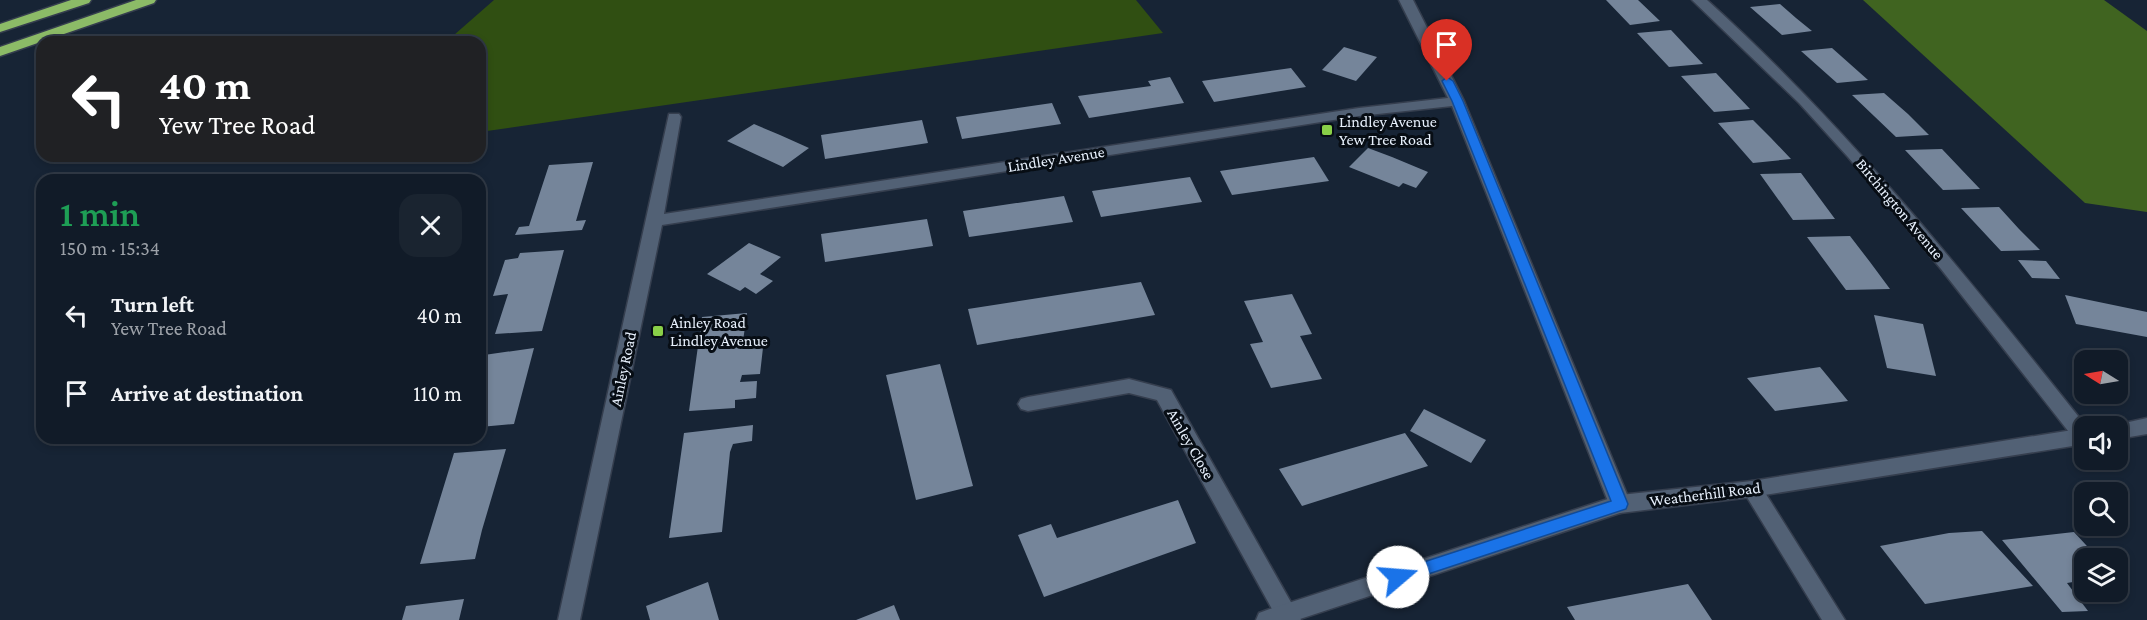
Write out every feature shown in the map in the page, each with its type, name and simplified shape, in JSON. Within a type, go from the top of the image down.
[{"type":"highway","points":[[0,28],[84,0]]},
{"type":"highway","points":[[46,36],[149,0]]},
{"type":"highway","points":[[0,52],[36,39]]},
{"type":"street","points":[[1406,0],[1457,101],[1620,504]]},
{"type":"street","name":"Birchington Avenue","points":[[1699,0],[1838,135],[1966,288],[2074,423]]},
{"type":"street","name":"Lindley Avenue","points":[[655,221],[1359,112],[1457,101]]},
{"type":"street","name":"Ainley Road","points":[[569,620],[655,221],[674,117]]},
{"type":"street","name":"Ainley Close","points":[[1028,404],[1129,386],[1164,395],[1281,618]]},
{"type":"street","points":[[2128,429],[2147,426]]},
{"type":"street","name":"Weatherhill Road","points":[[1281,618],[1620,504],[1752,489],[2074,438]]},
{"type":"street","points":[[1752,489],[1834,620]]},
{"type":"green space","points":[[494,0],[1136,0],[1163,33],[486,131],[486,36],[453,36]]},
{"type":"green space","points":[[1863,0],[2104,0],[2147,31],[2147,212],[2085,203]]},
{"type":"building","points":[[1606,0],[1638,0],[1660,21],[1630,25]]},
{"type":"building","points":[[1780,4],[1812,31],[1782,35],[1750,7]]},
{"type":"building","points":[[1671,30],[1703,64],[1669,67],[1637,33]]},
{"type":"building","points":[[1344,47],[1377,57],[1356,81],[1322,70]]},
{"type":"building","points":[[1832,48],[1868,80],[1837,83],[1801,51]]},
{"type":"building","points":[[1291,68],[1306,87],[1214,102],[1202,81]]},
{"type":"building","points":[[1716,73],[1750,109],[1714,112],[1681,76]]},
{"type":"building","points":[[1170,77],[1184,103],[1089,118],[1078,96],[1151,86],[1148,81]]},
{"type":"building","points":[[1884,93],[1929,135],[1896,137],[1852,95]]},
{"type":"building","points":[[1052,103],[1061,124],[962,139],[956,117]]},
{"type":"building","points":[[922,120],[928,143],[825,159],[821,135]]},
{"type":"building","points":[[1753,120],[1791,159],[1753,163],[1718,123]]},
{"type":"building","points":[[754,124],[809,148],[783,167],[727,141]]},
{"type":"building","points":[[1368,148],[1428,172],[1416,188],[1403,183],[1399,187],[1349,167]]},
{"type":"building","points":[[1942,149],[1980,189],[1943,190],[1905,150]]},
{"type":"building","points":[[1314,157],[1329,181],[1232,195],[1220,171]]},
{"type":"building","points":[[593,162],[576,221],[586,220],[582,230],[515,235],[519,227],[529,226],[549,165]]},
{"type":"building","points":[[1801,173],[1835,219],[1793,220],[1760,174]]},
{"type":"building","points":[[1190,177],[1202,202],[1101,217],[1092,191]]},
{"type":"building","points":[[1064,196],[1073,222],[969,237],[963,211]]},
{"type":"building","points":[[1999,207],[2040,250],[2001,251],[1961,208]]},
{"type":"building","points":[[927,219],[933,246],[825,262],[821,234]]},
{"type":"building","points":[[1850,236],[1890,289],[1846,290],[1807,237]]},
{"type":"building","points":[[749,243],[781,257],[760,274],[773,281],[756,294],[745,287],[740,291],[707,274]]},
{"type":"building","points":[[564,250],[542,331],[495,334],[508,294],[493,296],[505,260],[518,258],[520,253]]},
{"type":"building","points":[[2018,260],[2046,261],[2060,279],[2032,278]]},
{"type":"building","points":[[1141,282],[1155,315],[977,345],[968,309]]},
{"type":"building","points":[[1292,294],[1312,334],[1300,336],[1322,379],[1271,388],[1250,344],[1263,342],[1244,301]]},
{"type":"building","points":[[2065,295],[2147,312],[2147,337],[2076,324]]},
{"type":"building","points":[[747,313],[743,341],[764,339],[760,374],[742,375],[740,382],[757,381],[756,398],[735,400],[735,408],[689,411],[702,317]]},
{"type":"building","points":[[1874,315],[1923,324],[1936,376],[1887,368]]},
{"type":"building","points":[[534,348],[514,424],[486,426],[486,355]]},
{"type":"building","points":[[940,364],[973,486],[916,500],[886,375]]},
{"type":"building","points":[[1820,367],[1848,401],[1775,411],[1747,378]]},
{"type":"building","points":[[1424,409],[1486,440],[1471,463],[1410,431]]},
{"type":"building","points":[[753,425],[752,441],[733,444],[730,452],[722,532],[669,538],[684,433]]},
{"type":"building","points":[[1405,433],[1428,466],[1302,506],[1279,469]]},
{"type":"building","points":[[506,449],[475,559],[420,564],[454,453]]},
{"type":"building","points":[[1178,500],[1196,543],[1044,597],[1018,535],[1051,524],[1057,538]]},
{"type":"building","points":[[1982,531],[2033,586],[1925,604],[1880,546],[1949,533]]},
{"type":"building","points":[[2074,532],[2074,536],[2078,536],[2089,548],[2074,548],[2074,582],[2067,583],[2074,592],[2074,602],[2081,602],[2088,611],[2062,612],[2002,540]]},
{"type":"building","points":[[708,582],[719,620],[650,620],[646,606]]},
{"type":"building","points":[[1688,584],[1712,620],[1575,620],[1567,607]]},
{"type":"building","points":[[464,599],[459,620],[402,620],[406,606]]},
{"type":"building","points":[[894,605],[900,620],[856,620]]},
{"type":"place","name":"Lindley Avenue Yew Tree Road","points":[[1327,130]]},
{"type":"place","name":"Ainley Road Lindley Avenue","points":[[658,331]]},
{"type":"route","points":[[1398,577],[1620,504],[1447,81]]}]
